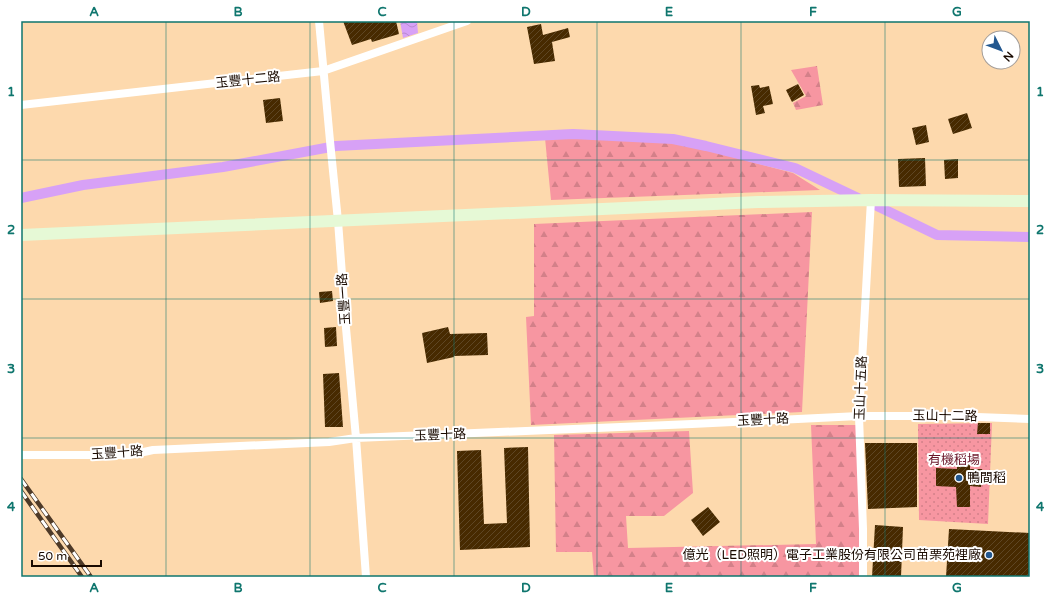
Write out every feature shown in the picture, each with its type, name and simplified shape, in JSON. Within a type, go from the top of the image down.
[{"type":"main road","points":[[21,235],[750,203],[871,200],[1030,202]]},
{"type":"street","name":"玉豐一路","points":[[319,21],[338,220],[366,577]]},
{"type":"street","name":"玉豐十二路","points":[[21,105],[323,71],[467,21]]},
{"type":"street","name":"玉山十五路","points":[[863,577],[859,416],[871,200]]},
{"type":"street","name":"玉山十二路","points":[[859,416],[957,416],[1030,419]]},
{"type":"street","name":"玉豐十路","points":[[21,455],[130,455],[153,450],[329,442],[356,438],[684,425],[859,416]]},
{"type":"green space","points":[[817,66],[823,105],[796,110],[793,103],[806,96],[791,70]]},
{"type":"green space","points":[[577,137],[681,143],[793,173],[820,190],[551,200],[545,138]]},
{"type":"green space","points":[[812,212],[802,412],[531,425],[526,317],[534,316],[534,224]]},
{"type":"green space","name":"有機稻場","points":[[992,423],[988,524],[919,520],[918,424]]},
{"type":"green space","points":[[811,425],[858,425],[861,577],[594,577],[592,552],[556,552],[554,435],[689,431],[693,493],[664,516],[626,516],[628,548],[816,544]]},
{"type":"water","points":[[400,21],[417,21],[418,33],[403,38]]},
{"type":"building","points":[[343,21],[396,21],[399,34],[372,42],[371,39],[352,45]]},
{"type":"building","points":[[541,24],[543,35],[568,28],[570,37],[552,42],[555,61],[534,64],[527,27]]},
{"type":"building","points":[[798,84],[804,95],[792,102],[786,90]]},
{"type":"building","points":[[759,85],[760,88],[769,86],[773,104],[763,106],[765,113],[756,115],[751,86]]},
{"type":"building","points":[[280,98],[283,121],[266,123],[263,100]]},
{"type":"building","points":[[967,113],[972,128],[953,134],[948,119]]},
{"type":"building","points":[[926,125],[929,142],[916,145],[912,128]]},
{"type":"building","points":[[925,158],[926,186],[899,187],[898,159]]},
{"type":"building","points":[[958,159],[958,178],[945,179],[944,160]]},
{"type":"building","points":[[332,291],[333,301],[320,303],[319,292]]},
{"type":"building","points":[[336,327],[337,346],[325,347],[324,328]]},
{"type":"building","points":[[448,327],[450,334],[487,333],[488,355],[454,356],[427,363],[422,333]]},
{"type":"building","points":[[339,373],[343,427],[325,427],[323,374]]},
{"type":"building","points":[[978,423],[990,423],[990,434],[977,434]]},
{"type":"building","points":[[865,443],[917,443],[917,507],[868,509]]},
{"type":"building","points":[[528,447],[530,547],[460,550],[457,451],[481,450],[484,524],[507,523],[504,448]]},
{"type":"building","name":"鴨間稻","points":[[957,464],[970,464],[970,469],[982,469],[981,487],[970,486],[970,507],[957,507],[956,487],[936,486],[936,468],[957,469]]},
{"type":"building","points":[[708,507],[720,522],[703,536],[691,520]]},
{"type":"building","points":[[875,525],[903,527],[901,577],[872,577]]},
{"type":"building","name":"億光（LED照明）電子工業股份有限公司苗栗苑裡廠","points":[[949,529],[1030,533],[1030,577],[946,577]]},
{"type":"waterway","points":[[21,198],[83,185],[223,167],[336,146],[573,134],[673,139],[706,146],[795,168],[858,198]]},
{"type":"waterway","points":[[873,204],[937,235],[1030,237]]},
{"type":"railway","points":[[21,479],[91,577]]},
{"type":"railway","points":[[21,491],[82,577]]},
{"type":"place","name":"鴨間稻","points":[[959,478]]},
{"type":"place","name":"億光（LED照明）電子工業股份有限公司苗栗苑裡廠","points":[[989,555]]}]
